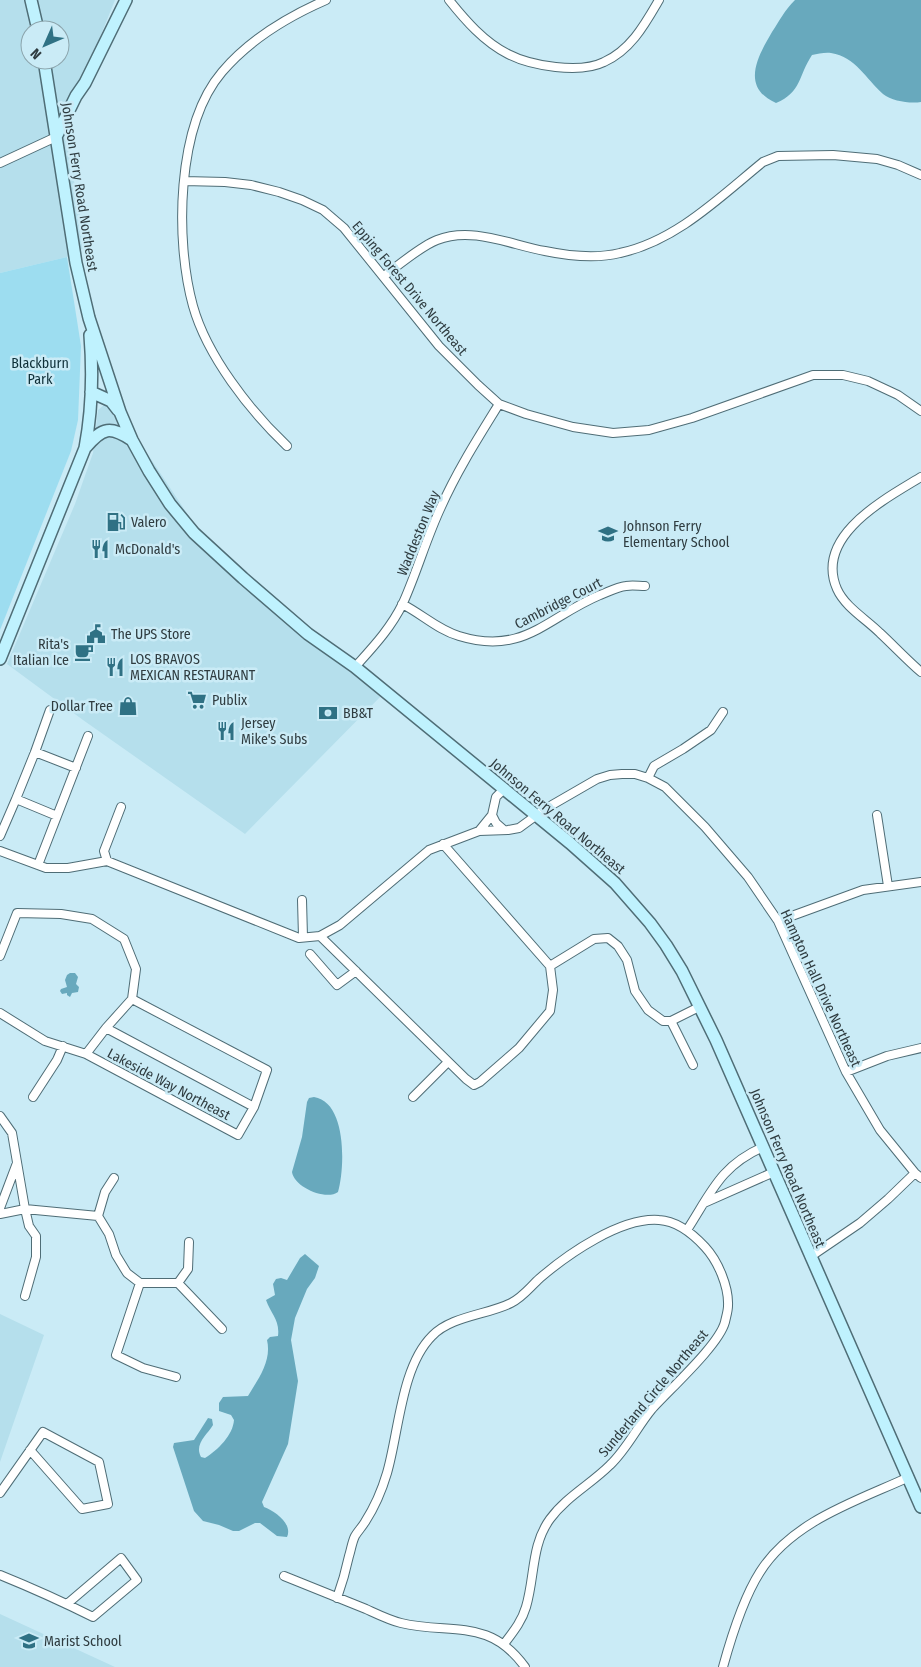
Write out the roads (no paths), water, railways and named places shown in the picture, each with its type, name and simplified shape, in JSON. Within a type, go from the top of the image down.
[{"type":"main road","points":[[31,0],[36,20]]},
{"type":"main road","points":[[76,96],[82,72],[119,0]]},
{"type":"main road","points":[[56,137],[126,0]]},
{"type":"main road","name":"Johnson Ferry Road Northeast","points":[[46,70],[76,263],[88,318],[120,412],[148,471],[170,504],[194,533],[243,578],[308,634],[355,667],[597,865],[633,902],[666,945],[682,971],[700,1007],[921,1506]]},
{"type":"main road","points":[[0,659],[4,641],[85,448],[90,424],[92,354],[88,318]]},
{"type":"main road","points":[[91,392],[111,401],[120,412]]},
{"type":"main road","points":[[85,448],[96,435],[104,430],[115,430],[132,440]]},
{"type":"street","points":[[287,446],[267,427],[231,380],[209,342],[193,306],[182,218],[184,181],[188,148],[196,120],[207,93],[221,73],[246,48],[274,27],[300,11],[326,0]]},
{"type":"street","points":[[448,0],[468,24],[508,54],[563,69],[590,67],[605,62],[631,43],[659,0]]},
{"type":"street","points":[[0,163],[56,137]]},
{"type":"street","points":[[384,276],[436,240],[453,236],[472,235],[492,238],[567,255],[589,257],[620,253],[657,240],[684,225],[763,162],[778,156],[833,155],[877,159],[898,165],[921,175]]},
{"type":"street","name":"Epping Forest Drive Northeast","points":[[184,181],[251,185],[279,192],[323,210],[344,228],[439,346],[499,404],[573,427],[613,433],[650,430],[673,424],[813,375],[843,375],[868,381],[898,395],[921,411]]},
{"type":"street","name":"Waddeston Way","points":[[355,667],[381,638],[402,604],[445,498],[499,404]]},
{"type":"street","points":[[921,477],[897,491],[861,517],[845,532],[834,558],[833,571],[837,589],[848,604],[921,672]]},
{"type":"street","name":"Cambridge Court","points":[[402,604],[457,636],[480,642],[499,643],[516,639],[537,630],[590,599],[615,589],[625,586],[645,586]]},
{"type":"street","points":[[0,836],[16,800],[50,710]]},
{"type":"street","points":[[648,778],[654,766],[684,749],[710,730],[723,712]]},
{"type":"street","points":[[38,865],[88,736]]},
{"type":"street","points":[[34,752],[76,768]]},
{"type":"street","name":"Hampton Hall Drive Northeast","points":[[479,831],[519,828],[527,824],[536,815],[597,779],[610,775],[635,774],[665,787],[691,812],[748,877],[778,921],[846,1072],[880,1130],[918,1175]]},
{"type":"street","points":[[0,851],[46,868],[68,868],[107,861],[299,938],[320,936],[340,925],[429,850],[479,831],[492,815],[496,797],[504,789]]},
{"type":"street","points":[[16,800],[57,816]]},
{"type":"street","points":[[107,861],[104,851],[121,807]]},
{"type":"street","points":[[877,814],[888,886]]},
{"type":"street","points":[[492,815],[496,823],[504,830]]},
{"type":"street","points":[[320,936],[448,1062],[474,1085],[480,1082],[519,1048],[550,1011],[553,990],[550,966],[443,844]]},
{"type":"street","points":[[778,921],[863,890],[921,882]]},
{"type":"street","points":[[302,900],[303,937]]},
{"type":"street","points":[[0,956],[17,913],[61,914],[92,919],[124,939],[136,969],[132,999]]},
{"type":"street","points":[[550,966],[594,939],[608,938],[618,946],[627,960],[636,991],[648,1010],[663,1021],[672,1021],[700,1007]]},
{"type":"street","points":[[310,954],[337,985],[356,971]]},
{"type":"street","name":"Lakeside Way Northeast","points":[[0,1013],[45,1041],[86,1054],[238,1135],[254,1107],[267,1070],[132,999],[86,1054]]},
{"type":"street","points":[[672,1021],[693,1065]]},
{"type":"street","name":"Lakeside Way Northeast","points":[[106,1028],[254,1107]]},
{"type":"street","points":[[33,1097],[57,1060],[63,1046]]},
{"type":"street","points":[[846,1072],[886,1056],[921,1048]]},
{"type":"street","points":[[414,1097],[448,1062]]},
{"type":"street","points":[[0,1116],[12,1133],[25,1209],[29,1226],[36,1236],[36,1256],[26,1296]]},
{"type":"street","points":[[687,1230],[710,1190],[730,1167],[763,1147]]},
{"type":"street","points":[[0,1208],[18,1161]]},
{"type":"street","points":[[704,1203],[774,1172]]},
{"type":"street","points":[[810,1257],[860,1223],[918,1175]]},
{"type":"street","points":[[114,1178],[105,1192],[98,1216],[109,1234],[116,1255],[126,1273],[140,1283],[178,1283],[222,1329]]},
{"type":"street","points":[[0,1214],[25,1209],[98,1216]]},
{"type":"street","name":"Sunderland Circle Northeast","points":[[337,1598],[355,1536],[366,1521],[387,1474],[405,1392],[415,1359],[432,1335],[447,1325],[495,1309],[521,1297],[539,1279],[565,1258],[619,1228],[637,1222],[660,1220],[687,1230],[710,1252],[725,1284],[728,1305],[724,1326],[714,1342],[637,1428],[626,1447],[611,1464],[559,1508],[549,1520],[540,1535],[536,1549],[525,1610],[504,1644]]},
{"type":"street","points":[[178,1283],[188,1270],[189,1242]]},
{"type":"street","points":[[140,1283],[116,1354],[143,1368],[176,1377]]},
{"type":"street","points":[[0,1493],[30,1450],[43,1432],[98,1462],[108,1504],[82,1509],[30,1450]]},
{"type":"street","points":[[723,1667],[730,1642],[760,1572],[786,1542],[806,1527],[838,1509],[909,1477]]},
{"type":"street","points":[[0,1575],[93,1617],[137,1580],[121,1558],[67,1604]]},
{"type":"street","points":[[284,1576],[400,1623],[465,1630],[486,1636],[504,1644],[516,1654],[525,1667]]},
{"type":"place","name":"Valero","points":[[116,522]]},
{"type":"place","name":"Johnson Ferry Elementary School","points":[[608,534]]},
{"type":"place","name":"McDonald's","points":[[100,549]]},
{"type":"place","name":"The UPS Store","points":[[96,634]]},
{"type":"place","name":"Rita's Italian Ice","points":[[84,652]]},
{"type":"place","name":"LOS BRAVOS MEXICAN RESTAURANT","points":[[115,667]]},
{"type":"place","name":"Publix","points":[[197,700]]},
{"type":"place","name":"Dollar Tree","points":[[128,706]]},
{"type":"place","name":"BB&T","points":[[328,713]]},
{"type":"place","name":"Jersey Mike's Subs","points":[[226,731]]},
{"type":"place","name":"Marist School","points":[[29,1641]]},
{"type":"park label","name":"Blackburn Park","points":[[40,372]]}]
